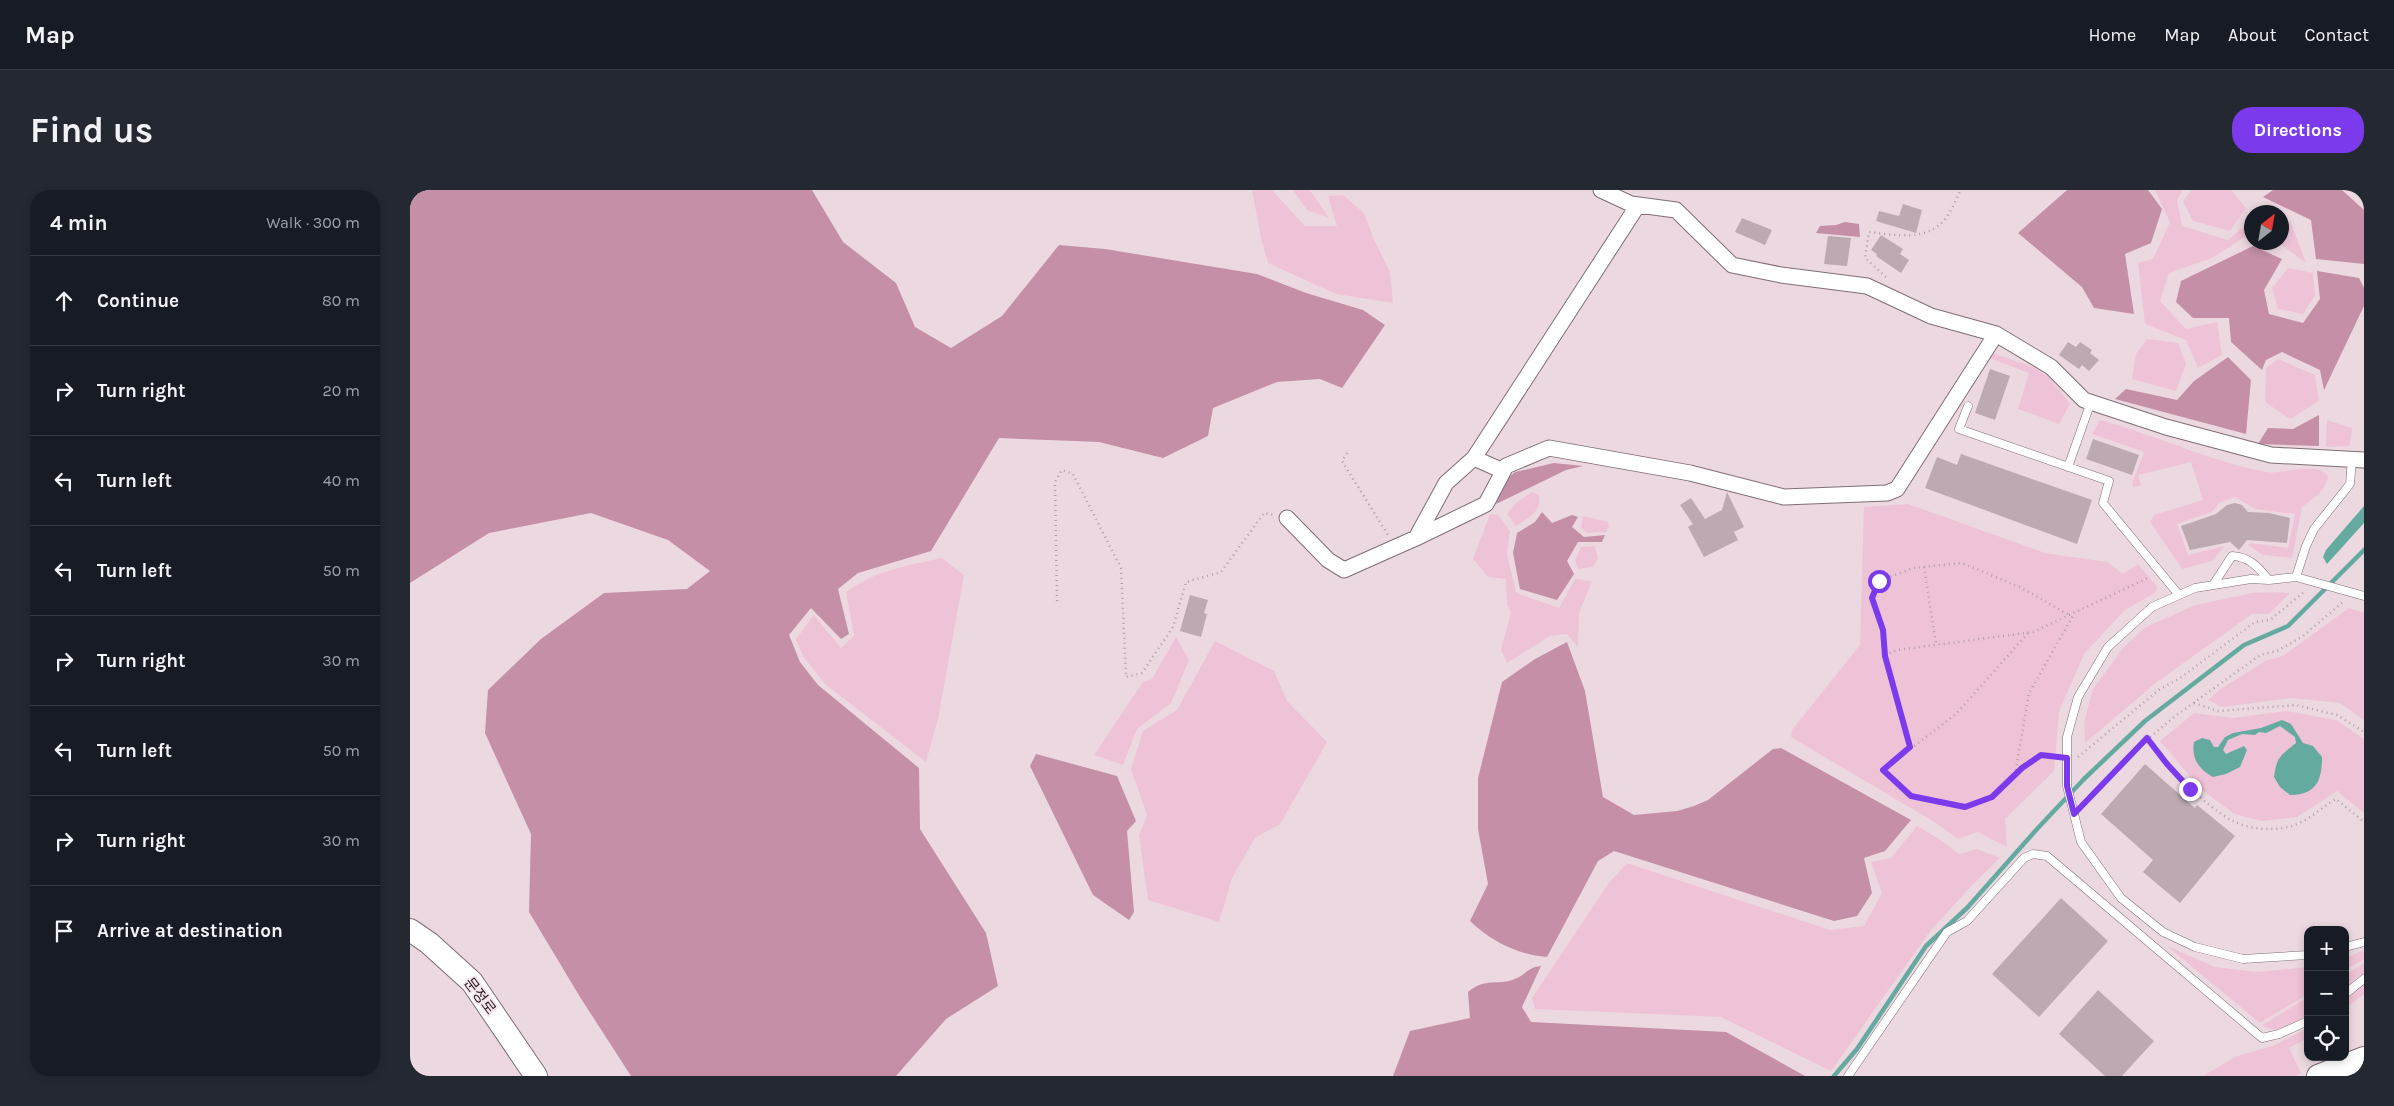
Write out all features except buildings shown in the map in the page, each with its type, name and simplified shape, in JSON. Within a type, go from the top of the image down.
[{"type":"main road","name":"문정로","points":[[410,930],[429,943],[472,982],[536,1076]]},
{"type":"main road","points":[[2318,1076],[2364,1058]]},
{"type":"street","points":[[1601,190],[1638,205],[1676,210],[1732,265],[1781,275],[1867,286],[1931,316],[1996,334],[2051,367],[2084,400],[2271,456],[2358,459]]},
{"type":"street","points":[[1416,538],[1446,483],[1474,458],[1638,205]]},
{"type":"street","points":[[1288,518],[1328,560],[1344,570],[1486,504],[1506,466],[1549,448],[1690,473],[1784,497],[1887,493],[1897,489],[1996,334]]},
{"type":"street","points":[[1474,458],[1504,471]]},
{"type":"lane","points":[[2068,467],[2090,402]]},
{"type":"lane","points":[[1968,406],[1959,429],[2109,481],[2104,503],[2179,595]]},
{"type":"lane","points":[[2296,577],[2306,546],[2314,529],[2350,484],[2358,459]]},
{"type":"lane","points":[[2213,585],[2232,556],[2254,562],[2269,580]]},
{"type":"lane","points":[[2304,955],[2243,959],[2195,947],[2163,932],[2121,898],[2081,842],[2067,786],[2067,737],[2078,697],[2108,647],[2152,607],[2195,588],[2251,579],[2269,580],[2296,577],[2364,596]]},
{"type":"lane","points":[[1848,1076],[1947,932],[1967,921],[2024,858],[2033,854],[2047,856],[2262,1038],[2279,1034],[2304,1023]]},
{"type":"lane","points":[[2349,946],[2364,942]]},
{"type":"lane","points":[[2349,991],[2364,979]]},
{"type":"path","points":[[1895,299],[1890,281],[1865,258],[1869,232],[1911,236],[1930,230],[1946,219],[1961,190]]},
{"type":"path","points":[[1346,453],[1342,461],[1396,547]]},
{"type":"path","points":[[1057,600],[1055,482],[1062,470],[1073,474],[1120,568],[1126,677],[1142,673],[1173,627],[1186,582],[1220,572],[1264,513],[1288,518]]},
{"type":"path","points":[[1910,747],[1885,656],[1883,630],[1872,598],[1879,581],[1913,568],[1962,563],[2022,588],[2069,615]]},
{"type":"path","points":[[1924,567],[1936,644]]},
{"type":"path","points":[[1885,656],[1897,650],[2028,632],[2160,573]]},
{"type":"path","points":[[2028,632],[1956,714],[1910,747],[1883,770],[1911,796],[1965,807],[1992,797],[2014,776],[2041,755],[2067,762],[2160,689],[2179,679],[2255,622],[2270,620],[2304,591]]},
{"type":"path","points":[[2073,810],[2147,738],[2260,654],[2277,651],[2303,636],[2344,601]]},
{"type":"path","points":[[2014,776],[2030,693],[2075,612]]},
{"type":"path","points":[[2194,703],[2218,710],[2296,705],[2337,715],[2364,732]]},
{"type":"path","points":[[2147,738],[2190,789],[2233,821],[2257,830],[2296,825],[2336,799],[2364,822]]},
{"type":"shaded area","points":[[410,190],[812,190],[843,242],[896,283],[915,327],[951,348],[1002,316],[1059,245],[1105,249],[1257,274],[1306,293],[1363,310],[1385,325],[1342,388],[1320,379],[1277,382],[1213,408],[1208,436],[1163,458],[1099,442],[999,438],[931,551],[858,573],[838,589],[849,634],[841,639],[811,608],[789,635],[800,662],[818,685],[919,768],[920,829],[986,933],[998,986],[946,1019],[896,1076],[631,1076],[580,997],[529,912],[531,834],[485,733],[488,690],[541,639],[604,593],[687,589],[710,571],[668,540],[591,513],[489,533],[410,583]]},
{"type":"shaded area","points":[[1252,190],[1272,190],[1305,226],[1337,226],[1328,196],[1343,195],[1364,213],[1390,272],[1393,303],[1336,294],[1268,263]]},
{"type":"shaded area","points":[[1293,190],[1310,190],[1329,218],[1307,210]]},
{"type":"shaded area","points":[[2067,190],[2148,190],[2162,209],[2151,243],[2125,254],[2134,314],[2094,308],[2082,287],[2018,233]]},
{"type":"shaded area","points":[[2155,190],[2183,190],[2177,200],[2182,226],[2228,240],[2244,226],[2244,237],[2212,258],[2169,273],[2160,301],[2186,329],[2217,322],[2222,355],[2198,368],[2186,340],[2145,324],[2138,263],[2153,259],[2170,222]]},
{"type":"shaded area","points":[[2192,190],[2231,190],[2244,206],[2244,211],[2230,231],[2193,221],[2183,201]]},
{"type":"shaded area","points":[[2273,190],[2342,190],[2364,210],[2364,264],[2316,259],[2311,220],[2289,209],[2289,205],[2280,205],[2263,197]]},
{"type":"shaded area","points":[[1845,222],[1859,224],[1860,237],[1816,233],[1820,226],[1836,225]]},
{"type":"shaded area","points":[[2289,222],[2291,223],[2306,263],[2288,250]]},
{"type":"shaded area","points":[[2245,250],[2262,250],[2282,259],[2264,290],[2269,314],[2303,323],[2320,299],[2317,271],[2359,278],[2364,288],[2364,306],[2324,390],[2320,370],[2282,352],[2266,360],[2262,370],[2231,342],[2229,318],[2193,318],[2176,302],[2181,281]]},
{"type":"shaded area","points":[[2288,268],[2313,273],[2315,295],[2303,314],[2278,309],[2272,288]]},
{"type":"shaded area","points":[[2147,339],[2178,343],[2186,364],[2176,391],[2132,379],[2136,354]]},
{"type":"shaded area","points":[[1992,353],[2036,368],[2050,378],[2070,404],[2059,424],[2018,409],[2029,373],[1989,358]]},
{"type":"shaded area","points":[[2228,357],[2251,380],[2246,434],[2115,399],[2126,389],[2177,400],[2194,381]]},
{"type":"shaded area","points":[[2278,359],[2315,375],[2319,401],[2290,419],[2265,402],[2266,368]]},
{"type":"shaded area","points":[[2319,415],[2319,446],[2258,444],[2268,428],[2293,429]]},
{"type":"shaded area","points":[[2100,420],[2203,455],[2266,472],[2308,468],[2323,471],[2328,476],[2327,482],[2318,494],[2302,507],[2292,558],[2263,555],[2248,545],[2250,543],[2288,548],[2295,514],[2255,509],[2235,497],[2219,503],[2212,512],[2177,524],[2188,555],[2225,546],[2212,561],[2182,569],[2150,522],[2154,515],[2203,500],[2191,462],[2138,475],[2141,486],[2134,487],[2132,484],[2144,452],[2092,434]]},
{"type":"shaded area","points":[[2327,420],[2352,428],[2350,446],[2326,447]]},
{"type":"shaded area","points":[[1554,463],[1583,466],[1566,470],[1496,504],[1502,483],[1515,472]]},
{"type":"shaded area","points":[[1532,492],[1539,495],[1538,506],[1530,517],[1516,526],[1507,514],[1517,502]]},
{"type":"shaded area","points":[[1908,504],[2045,553],[2107,562],[2123,574],[2138,564],[2157,586],[2156,592],[2125,610],[2084,654],[2059,712],[2054,771],[2005,819],[2007,847],[1978,832],[1958,839],[1936,823],[1791,737],[1792,730],[1860,645],[1864,507]]},
{"type":"shaded area","points":[[2364,506],[2364,523],[2327,564],[2323,557],[2326,550]]},
{"type":"shaded area","points":[[1542,512],[1552,523],[1572,515],[1578,517],[1572,527],[1584,537],[1605,535],[1602,542],[1578,542],[1567,561],[1574,574],[1557,600],[1520,589],[1513,553],[1517,533],[1535,522]]},
{"type":"shaded area","points":[[1490,514],[1498,515],[1510,531],[1507,554],[1516,593],[1559,608],[1575,579],[1592,581],[1579,613],[1578,647],[1567,634],[1550,636],[1507,663],[1501,650],[1511,612],[1507,605],[1506,579],[1488,577],[1473,559]]},
{"type":"shaded area","points":[[1583,516],[1608,522],[1609,526],[1606,532],[1587,533],[1581,527]]},
{"type":"shaded area","points":[[1595,546],[1598,558],[1593,567],[1578,569],[1575,560],[1581,547]]},
{"type":"shaded area","points":[[942,558],[964,575],[938,719],[926,762],[825,684],[803,656],[796,639],[814,615],[841,648],[854,635],[846,592],[880,574],[904,566]]},
{"type":"shaded area","points":[[2252,593],[2290,593],[2269,614],[2252,614],[2157,682],[2085,743],[2084,722],[2093,689],[2124,647],[2146,627],[2196,605]]},
{"type":"shaded area","points":[[2349,608],[2364,613],[2364,720],[2340,703],[2292,698],[2222,707],[2208,700],[2219,690],[2267,660],[2283,656]]},
{"type":"shaded area","points":[[1176,637],[1189,660],[1171,703],[1137,729],[1123,765],[1094,755],[1143,682],[1152,679]]},
{"type":"shaded area","points":[[1215,641],[1274,671],[1287,701],[1327,742],[1280,824],[1255,838],[1232,878],[1219,922],[1148,900],[1139,835],[1147,815],[1131,769],[1143,731],[1177,710]]},
{"type":"shaded area","points":[[1567,642],[1585,691],[1603,797],[1634,815],[1677,811],[1708,800],[1773,749],[1781,748],[1911,820],[1885,851],[1864,858],[1872,893],[1857,916],[1834,921],[1614,851],[1598,861],[1547,957],[1536,956],[1505,946],[1487,935],[1470,921],[1488,884],[1478,829],[1478,778],[1502,682],[1535,659]]},
{"type":"shaded area","points":[[2287,711],[2336,720],[2364,739],[2364,813],[2337,791],[2297,817],[2262,821],[2234,814],[2200,788],[2160,741],[2194,713],[2233,718]]},
{"type":"shaded area","points":[[2282,720],[2291,724],[2303,743],[2313,746],[2322,757],[2319,780],[2312,789],[2290,795],[2280,787],[2274,777],[2276,765],[2280,757],[2296,743],[2295,737],[2280,726],[2266,733],[2259,732],[2255,735],[2242,734],[2228,740],[2223,750],[2226,754],[2244,746],[2247,750],[2240,767],[2226,774],[2213,777],[2197,763],[2193,748],[2194,742],[2202,738],[2210,740],[2214,747],[2218,747],[2225,737],[2233,733],[2261,728]]},
{"type":"shaded area","points":[[1036,754],[1117,776],[1136,821],[1127,831],[1134,912],[1129,920],[1093,895],[1030,766]]},
{"type":"shaded area","points":[[1917,826],[1959,854],[1977,849],[2000,858],[1973,884],[1931,930],[1831,1071],[1721,1017],[1535,1009],[1532,998],[1608,884],[1627,863],[1830,930],[1864,926],[1882,893],[1871,862],[1891,858]]},
{"type":"shaded area","points":[[2167,946],[2215,967],[2257,972],[2304,967],[2304,996],[2260,1023]]},
{"type":"shaded area","points":[[2364,950],[2364,959],[2349,968],[2349,956]]},
{"type":"shaded area","points":[[2364,963],[2364,974],[2349,985],[2349,972]]},
{"type":"shaded area","points":[[1541,966],[1522,1007],[1531,1022],[1726,1032],[1805,1076],[1393,1076],[1410,1031],[1470,1018],[1468,992],[1481,984],[1511,981],[1531,969]]},
{"type":"shaded area","points":[[2364,985],[2364,994],[2349,1006],[2349,997]]},
{"type":"shaded area","points":[[2304,999],[2304,1017],[2280,1029],[2268,1028],[2262,1025]]},
{"type":"shaded area","points":[[2304,1030],[2304,1040],[2289,1048],[2301,1073],[2295,1076],[2203,1076],[2235,1057],[2275,1045]]},
{"type":"waterway","points":[[1834,1076],[1857,1049],[1926,946],[1967,908],[2084,779],[2145,721],[2244,645],[2288,626],[2364,550]]},
{"type":"route","points":[[1879,581],[1872,598],[1883,630],[1885,656],[1910,747],[1883,770],[1911,796],[1965,807],[1992,797],[2022,768],[2041,755],[2067,758],[2067,786],[2074,814],[2123,760],[2147,738],[2190,789]]}]
